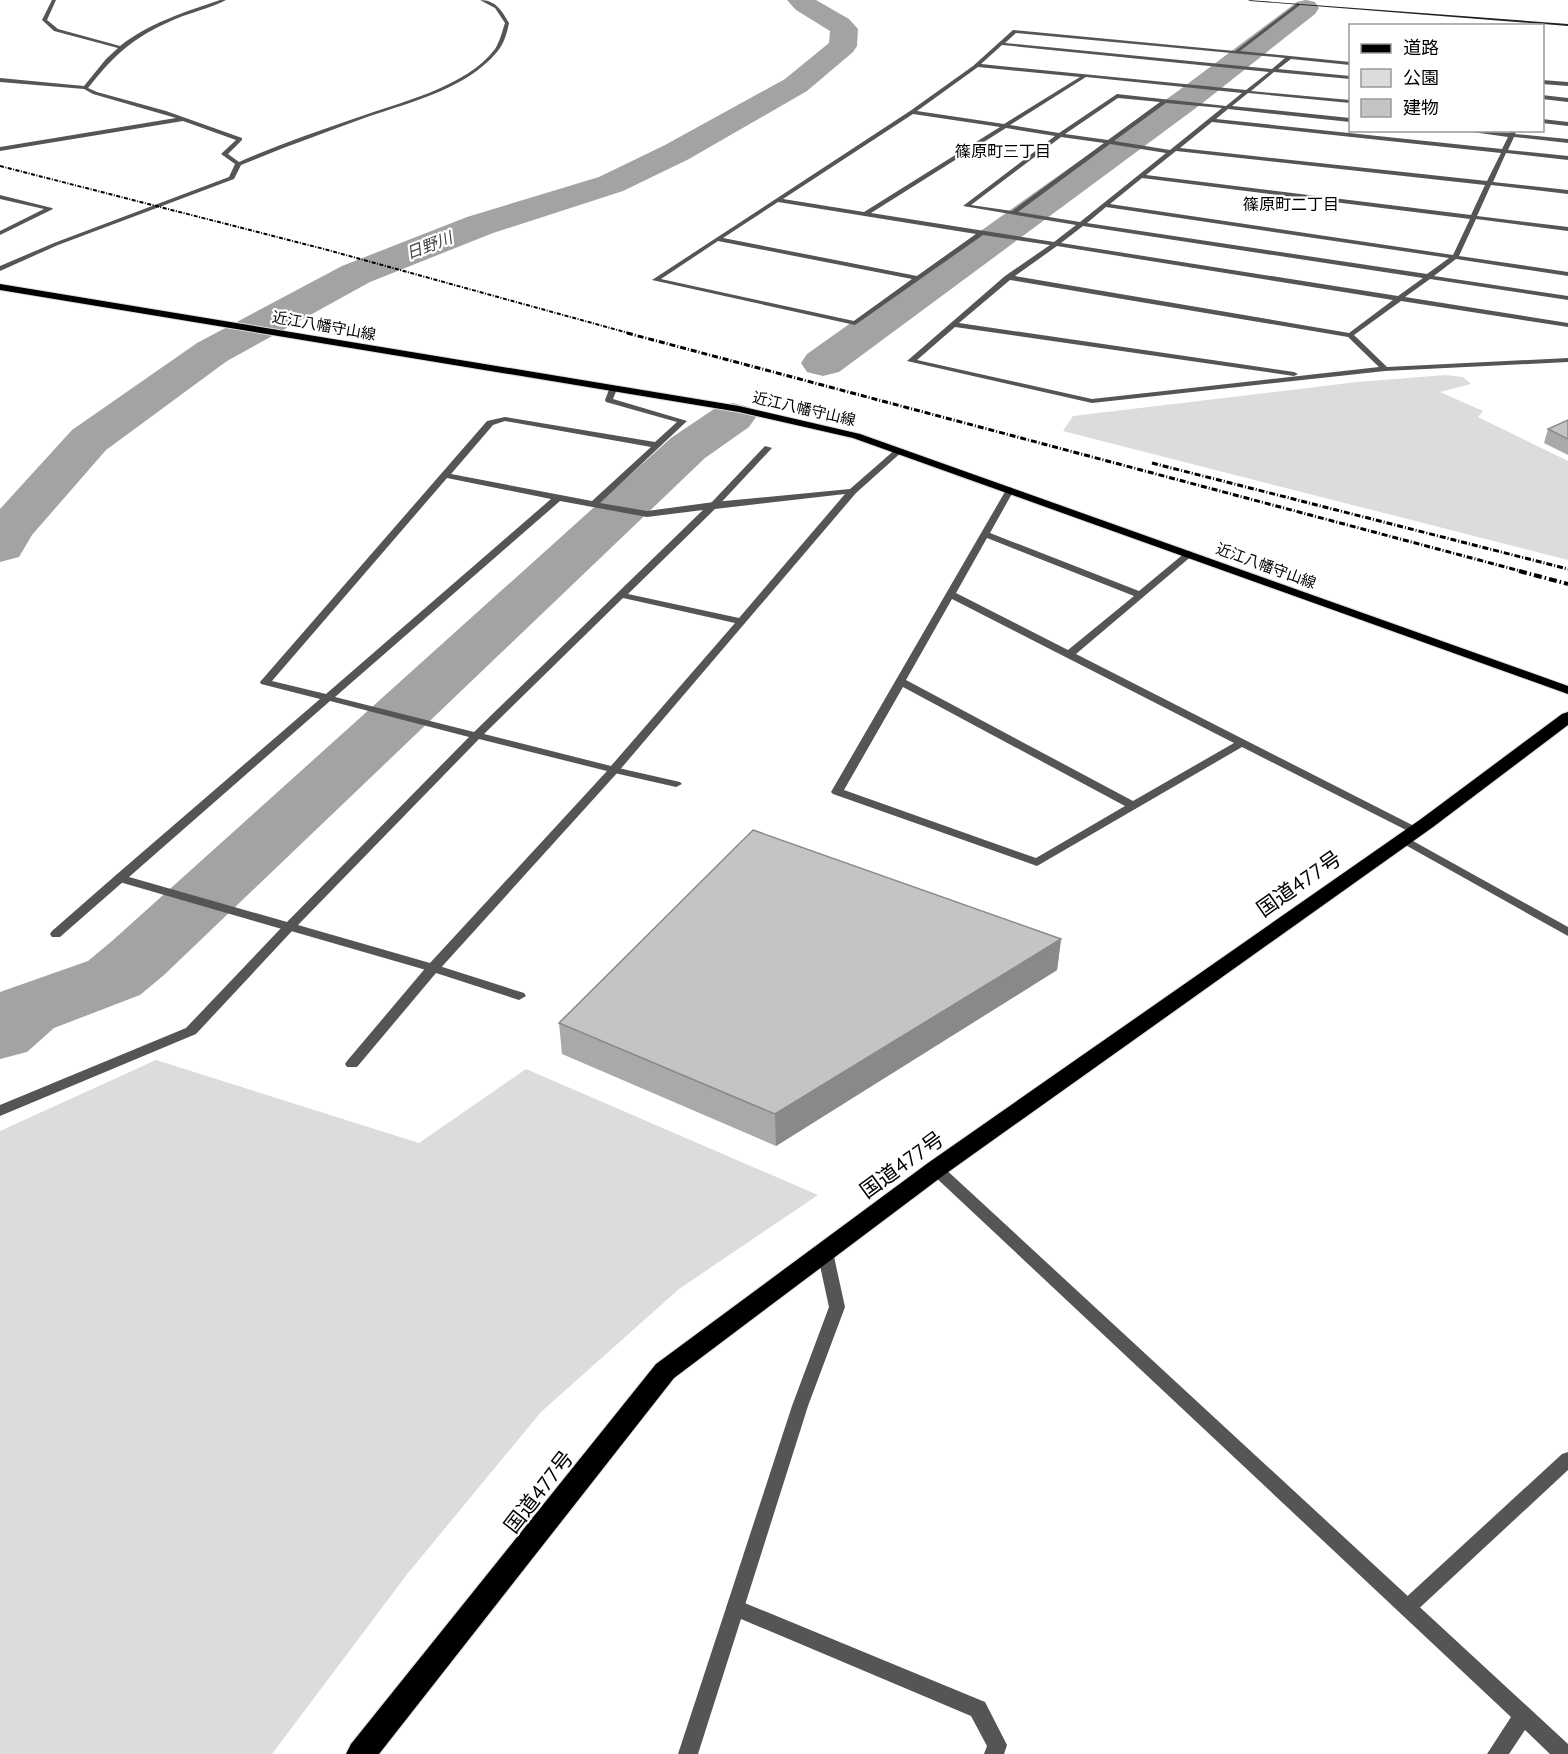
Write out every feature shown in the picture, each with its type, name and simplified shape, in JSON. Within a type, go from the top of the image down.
[{"type":"highway","name":"国道477号","points":[[362,1754],[665,1371],[936,1169],[1410,835],[1568,717]]},
{"type":"main road","name":"近江八幡守山線","points":[[0,286],[739,409],[900,450],[1568,690]]},
{"type":"street","points":[[54,0],[44,20],[56,30],[122,48]]},
{"type":"street","points":[[86,87],[122,48],[141,34],[172,18],[224,0]]},
{"type":"street","points":[[0,269],[56,244],[232,178],[238,164],[440,89],[478,67],[494,53],[507,23],[496,7],[483,0]]},
{"type":"street","points":[[1250,0],[1568,25]]},
{"type":"street","points":[[1238,52],[1298,4]]},
{"type":"street","points":[[980,234],[855,323],[655,280],[912,112],[976,65],[1015,31],[1349,63]]},
{"type":"street","points":[[1002,44],[1349,78]]},
{"type":"street","points":[[1289,57],[1056,244],[1007,278],[911,360],[1092,401],[1385,369],[1568,360]]},
{"type":"street","points":[[976,65],[1349,102]]},
{"type":"street","points":[[865,214],[1085,76]]},
{"type":"street","points":[[0,80],[86,87],[95,93],[184,118],[240,139],[224,154],[238,164]]},
{"type":"street","points":[[1544,82],[1568,84]]},
{"type":"street","points":[[1349,120],[1117,96],[1060,135],[966,206],[1568,298]]},
{"type":"street","points":[[1544,97],[1568,100]]},
{"type":"street","points":[[1016,213],[1166,100]]},
{"type":"street","points":[[912,112],[1131,146],[1568,192]]},
{"type":"street","points":[[0,149],[184,118]]},
{"type":"street","points":[[1210,120],[1568,159]]},
{"type":"street","points":[[1544,121],[1568,124]]},
{"type":"street","points":[[1495,132],[1568,141]]},
{"type":"street","points":[[1350,335],[1455,257],[1512,133]]},
{"type":"street","points":[[1141,176],[1568,230]]},
{"type":"street","points":[[0,197],[50,209],[0,233]]},
{"type":"street","points":[[776,200],[1568,325]]},
{"type":"street","points":[[1105,205],[1568,274]]},
{"type":"street","points":[[716,239],[918,278]]},
{"type":"street","points":[[1007,278],[1350,335],[1385,369]]},
{"type":"street","points":[[952,324],[1310,376]]},
{"type":"street","points":[[595,503],[683,421],[609,400],[614,389]]},
{"type":"street","points":[[657,445],[505,419],[490,423],[264,682],[325,699],[676,784]]},
{"type":"street","points":[[0,1111],[191,1031],[288,928],[477,735],[714,505],[768,448]]},
{"type":"street","points":[[352,1064],[433,968],[614,770],[853,491],[900,450]]},
{"type":"street","points":[[445,475],[639,513],[853,491]]},
{"type":"street","points":[[1010,490],[837,792],[1037,862],[1241,743]]},
{"type":"street","points":[[56,934],[558,498]]},
{"type":"street","points":[[984,534],[1141,595]]},
{"type":"street","points":[[1069,655],[1189,554]]},
{"type":"street","points":[[950,594],[1241,743],[1410,835],[1568,932]]},
{"type":"street","points":[[621,595],[741,621]]},
{"type":"street","points":[[900,681],[1133,806]]},
{"type":"street","points":[[120,878],[433,968],[519,996]]},
{"type":"street","points":[[936,1169],[1564,1754]]},
{"type":"street","points":[[688,1754],[800,1406],[837,1307],[825,1252]]},
{"type":"street","points":[[1407,1608],[1568,1459]]},
{"type":"street","points":[[735,1608],[978,1709],[997,1745],[994,1754]]},
{"type":"street","points":[[1497,1754],[1522,1716]]},
{"type":"green space","points":[[1446,375],[1463,377],[1471,384],[1440,392],[1483,411],[1478,417],[1568,461],[1568,560],[1063,431],[1073,416],[1357,382]]},
{"type":"green space","points":[[156,1060],[419,1143],[526,1069],[818,1195],[679,1289],[541,1412],[408,1573],[272,1754],[0,1754],[0,1131]]},
{"type":"building","points":[[1568,420],[1568,439],[1548,429]]},
{"type":"building","points":[[753,830],[1061,939],[775,1114],[559,1023]]},
{"type":"waterway","name":"日野川","points":[[0,546],[10,529],[89,440],[212,352],[356,274],[480,225],[611,184],[677,152],[796,85],[843,46],[844,29],[800,0]]},
{"type":"waterway","points":[[823,363],[1189,98],[1306,8]]},
{"type":"waterway","points":[[0,1033],[27,1010],[114,978],[138,958],[688,448],[733,417]]},
{"type":"railway","points":[[0,166],[324,249],[632,334]]},
{"type":"railway","points":[[627,333],[1524,572]]},
{"type":"railway","points":[[1152,463],[1568,569]]},
{"type":"railway","points":[[1519,571],[1568,584]]},
{"type":"district","name":"篠原町三丁目","points":[[1003,151]]},
{"type":"district","name":"篠原町二丁目","points":[[1291,204]]}]
